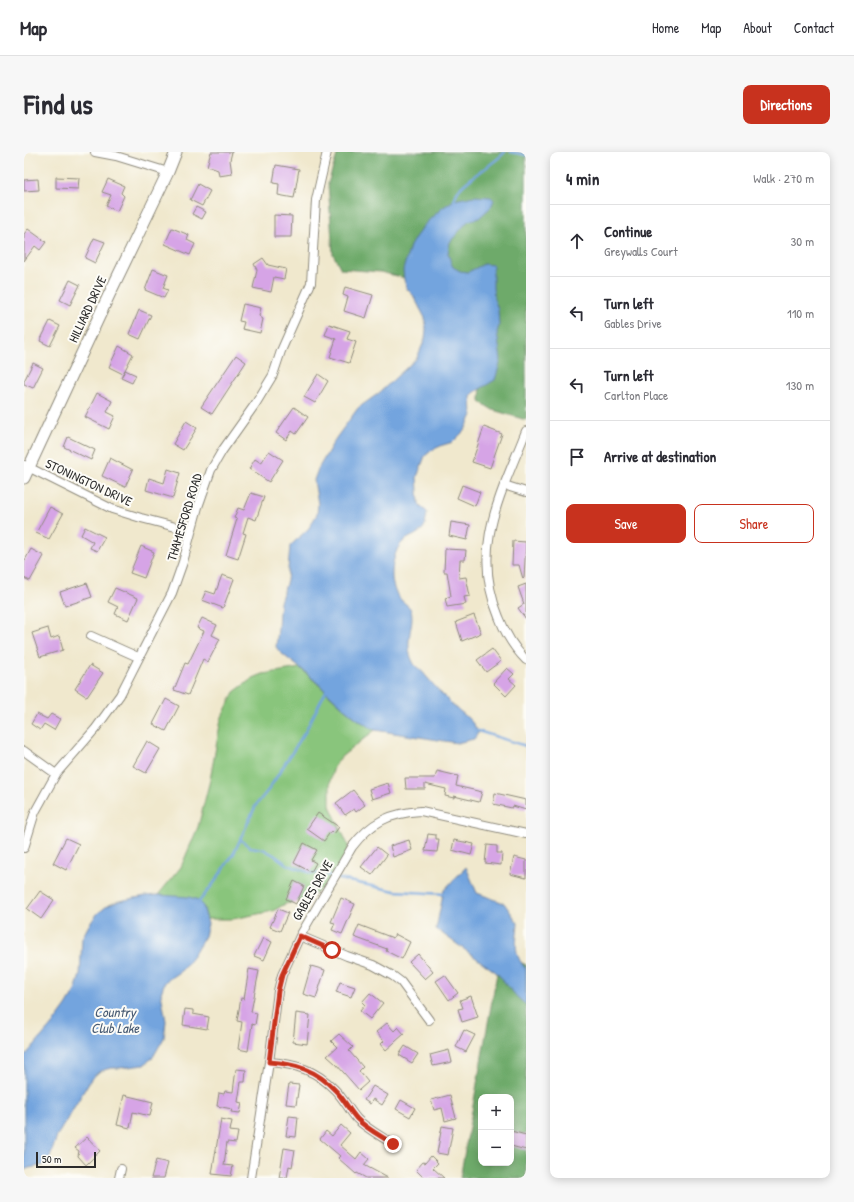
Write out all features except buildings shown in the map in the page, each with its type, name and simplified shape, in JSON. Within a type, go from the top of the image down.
[{"type":"street","points":[[95,152],[116,156],[168,172]]},
{"type":"street","name":"HILLIARD DRIVE","points":[[24,478],[26,466],[168,172],[176,152]]},
{"type":"street","name":"THAMESFORD ROAD","points":[[24,848],[35,812],[56,774],[108,712],[120,695],[138,657],[172,593],[183,562],[190,531],[211,470],[222,451],[256,403],[273,374],[281,351],[311,284],[316,200],[327,152]]},
{"type":"street","points":[[526,431],[493,516],[486,560],[493,604],[503,629],[526,660]]},
{"type":"street","name":"STONINGTON DRIVE","points":[[26,466],[112,509],[190,531]]},
{"type":"street","points":[[504,485],[526,492]]},
{"type":"street","points":[[91,636],[138,657]]},
{"type":"street","points":[[24,751],[56,774]]},
{"type":"street","name":"GABLES DRIVE","points":[[251,1178],[280,986],[288,960],[300,936],[352,847],[365,831],[384,819],[405,812],[421,811],[526,834]]},
{"type":"street","points":[[300,936],[347,956],[374,965],[393,976],[401,982],[429,1020]]},
{"type":"street","points":[[269,1062],[293,1064],[314,1073],[335,1090],[351,1113],[359,1121],[393,1144]]},
{"type":"street","points":[[119,1178],[121,1169]]},
{"type":"green space","points":[[338,152],[526,152],[526,420],[493,410],[480,402],[481,377],[426,283],[380,272],[341,269],[333,254],[328,183]]},
{"type":"green space","points":[[300,668],[345,709],[364,724],[375,730],[341,757],[334,767],[330,781],[330,806],[348,845],[348,859],[335,878],[317,892],[300,901],[285,904],[273,911],[233,919],[207,919],[203,906],[158,895],[181,867],[198,827],[210,780],[221,719],[234,692],[253,678],[263,674]]},
{"type":"green space","points":[[520,962],[526,965],[526,1178],[460,1178],[497,973]]},
{"type":"water","points":[[474,196],[491,197],[494,200],[491,207],[479,218],[468,221],[450,242],[448,253],[453,267],[460,271],[468,272],[484,264],[493,265],[494,299],[498,309],[499,326],[497,332],[501,360],[495,380],[471,396],[472,415],[465,430],[453,442],[432,450],[425,456],[417,477],[419,504],[427,512],[425,524],[420,532],[406,539],[400,545],[393,563],[392,573],[392,582],[395,591],[401,600],[410,608],[412,614],[409,647],[413,662],[445,697],[474,724],[478,733],[474,739],[457,743],[375,730],[358,720],[276,647],[280,602],[287,581],[290,546],[309,528],[317,514],[318,504],[314,480],[318,469],[336,438],[358,408],[379,393],[417,358],[425,339],[425,318],[413,295],[407,289],[404,280],[403,270],[410,246],[426,223],[442,208],[454,200]]},
{"type":"water","points":[[466,867],[477,893],[504,903],[518,923],[516,947],[519,958],[526,969],[526,1005],[517,997],[497,973],[436,929],[444,890]]},
{"type":"water","name":"Country Club Lake","points":[[158,895],[189,897],[196,899],[203,906],[208,924],[205,936],[193,956],[182,970],[165,982],[163,987],[161,993],[166,1021],[164,1038],[153,1057],[144,1065],[111,1068],[100,1071],[91,1079],[57,1136],[49,1160],[44,1165],[24,1170],[24,1057],[55,1021],[75,991],[80,975],[82,938],[97,914],[107,906],[119,901]]},
{"type":"waterway","points":[[456,203],[454,200],[457,192],[462,186],[505,152]]},
{"type":"waterway","points":[[511,152],[526,155]]},
{"type":"waterway","points":[[198,903],[214,883],[234,853],[256,805],[269,789],[305,732],[327,689]]},
{"type":"waterway","points":[[475,731],[526,746]]},
{"type":"waterway","points":[[241,840],[250,847],[263,849],[288,865],[311,873],[324,874],[335,878],[395,891],[445,895]]},
{"type":"route","points":[[332,950],[300,936],[288,960],[278,991],[269,1062],[293,1064],[314,1073],[335,1090],[351,1113],[359,1121],[367,1128],[393,1144]]}]
